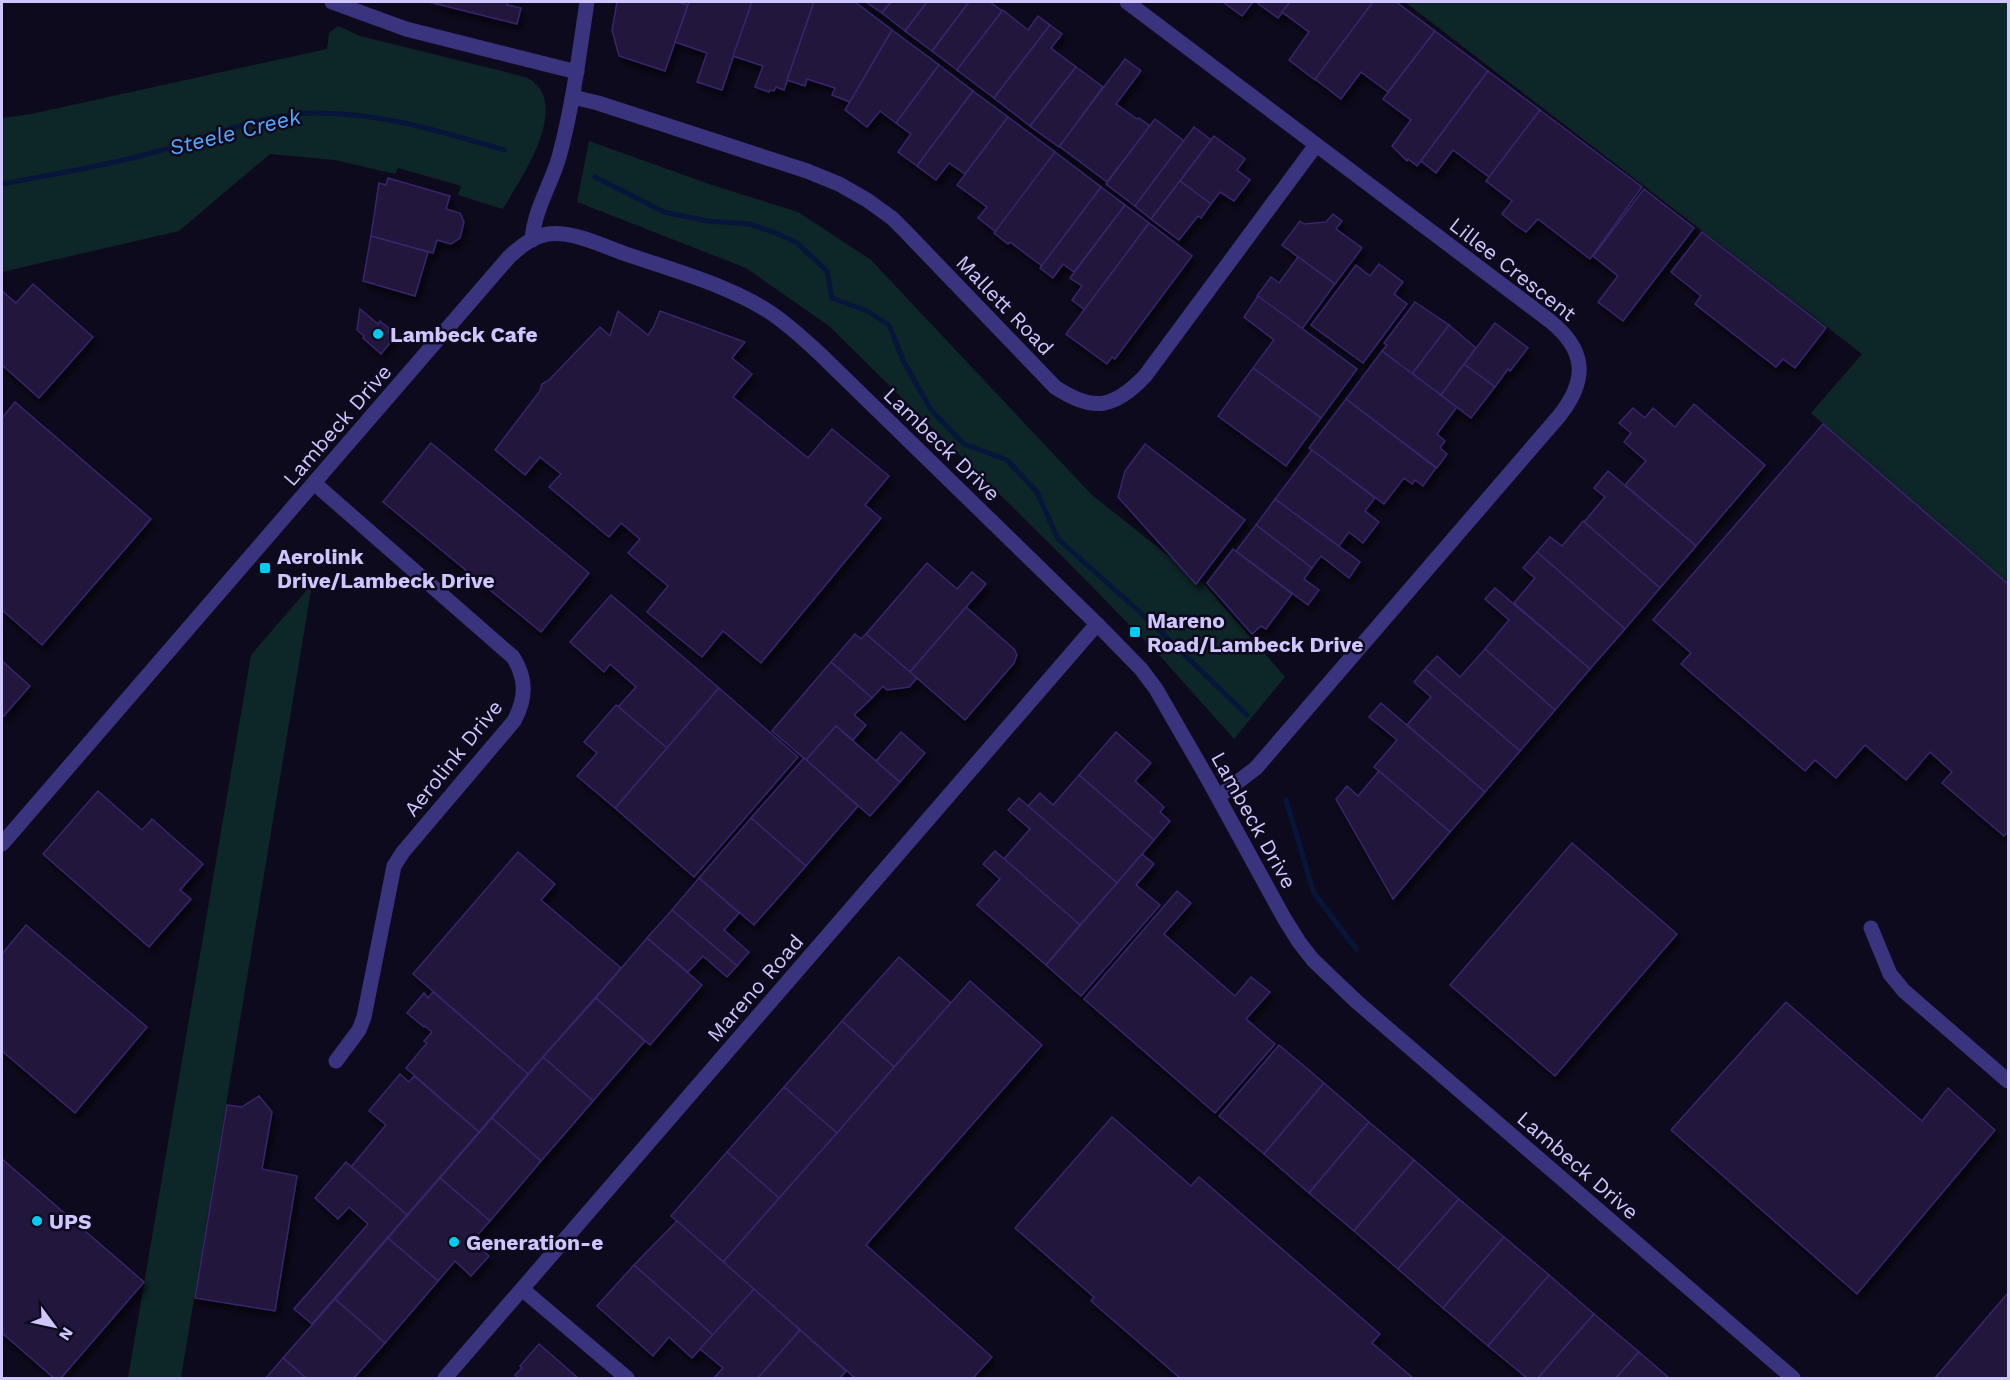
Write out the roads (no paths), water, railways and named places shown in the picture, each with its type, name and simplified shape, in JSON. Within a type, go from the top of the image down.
[{"type":"street","points":[[332,2],[406,29],[577,72]]},
{"type":"street","points":[[532,240],[534,221],[553,177],[573,97],[587,2]]},
{"type":"street","name":"Lillee Crescent","points":[[1127,2],[1562,331],[1578,355],[1580,371],[1578,386],[1560,415],[1256,768],[1218,797]]},
{"type":"street","name":"Mallett Road","points":[[573,97],[598,103],[807,171],[853,192],[892,218],[1055,387],[1073,399],[1094,404],[1112,402],[1128,393],[1145,376],[1316,145]]},
{"type":"street","name":"Lambeck Drive","points":[[2,844],[509,257],[532,240],[550,234],[563,234],[595,243],[710,283],[767,310],[821,355],[1141,669],[1156,689],[1284,918],[1313,960],[1332,980],[1793,1378]]},
{"type":"street","name":"Aerolink Drive","points":[[314,483],[513,657],[519,667],[524,687],[521,708],[514,721],[403,852],[394,866],[364,1017],[359,1030],[336,1061]]},
{"type":"street","name":"Mareno Road","points":[[445,1378],[1097,624]]},
{"type":"street","points":[[1871,928],[1890,974],[1904,991],[2008,1081]]},
{"type":"street","points":[[522,1289],[627,1378]]},
{"type":"waterway","name":"Steele Creek","points":[[2,184],[123,160],[239,126],[297,114],[341,114],[389,120],[435,130],[504,150]]},
{"type":"waterway","name":"Steele Creek","points":[[595,177],[664,212],[707,221],[749,224],[797,243],[827,271],[832,298],[867,311],[889,325],[904,362],[931,410],[964,444],[1007,460],[1037,492],[1058,539],[1141,613],[1247,715]]},
{"type":"waterway","name":"Steele Creek","points":[[1286,800],[1314,893],[1356,949]]},
{"type":"place","name":"Lambeck Cafe","points":[[378,334]]},
{"type":"place","name":"Aerolink Drive/Lambeck Drive","points":[[265,568]]},
{"type":"place","name":"Mareno Road/Lambeck Drive","points":[[1135,632]]},
{"type":"place","name":"UPS","points":[[37,1221]]},
{"type":"place","name":"Generation-e","points":[[454,1242]]}]
